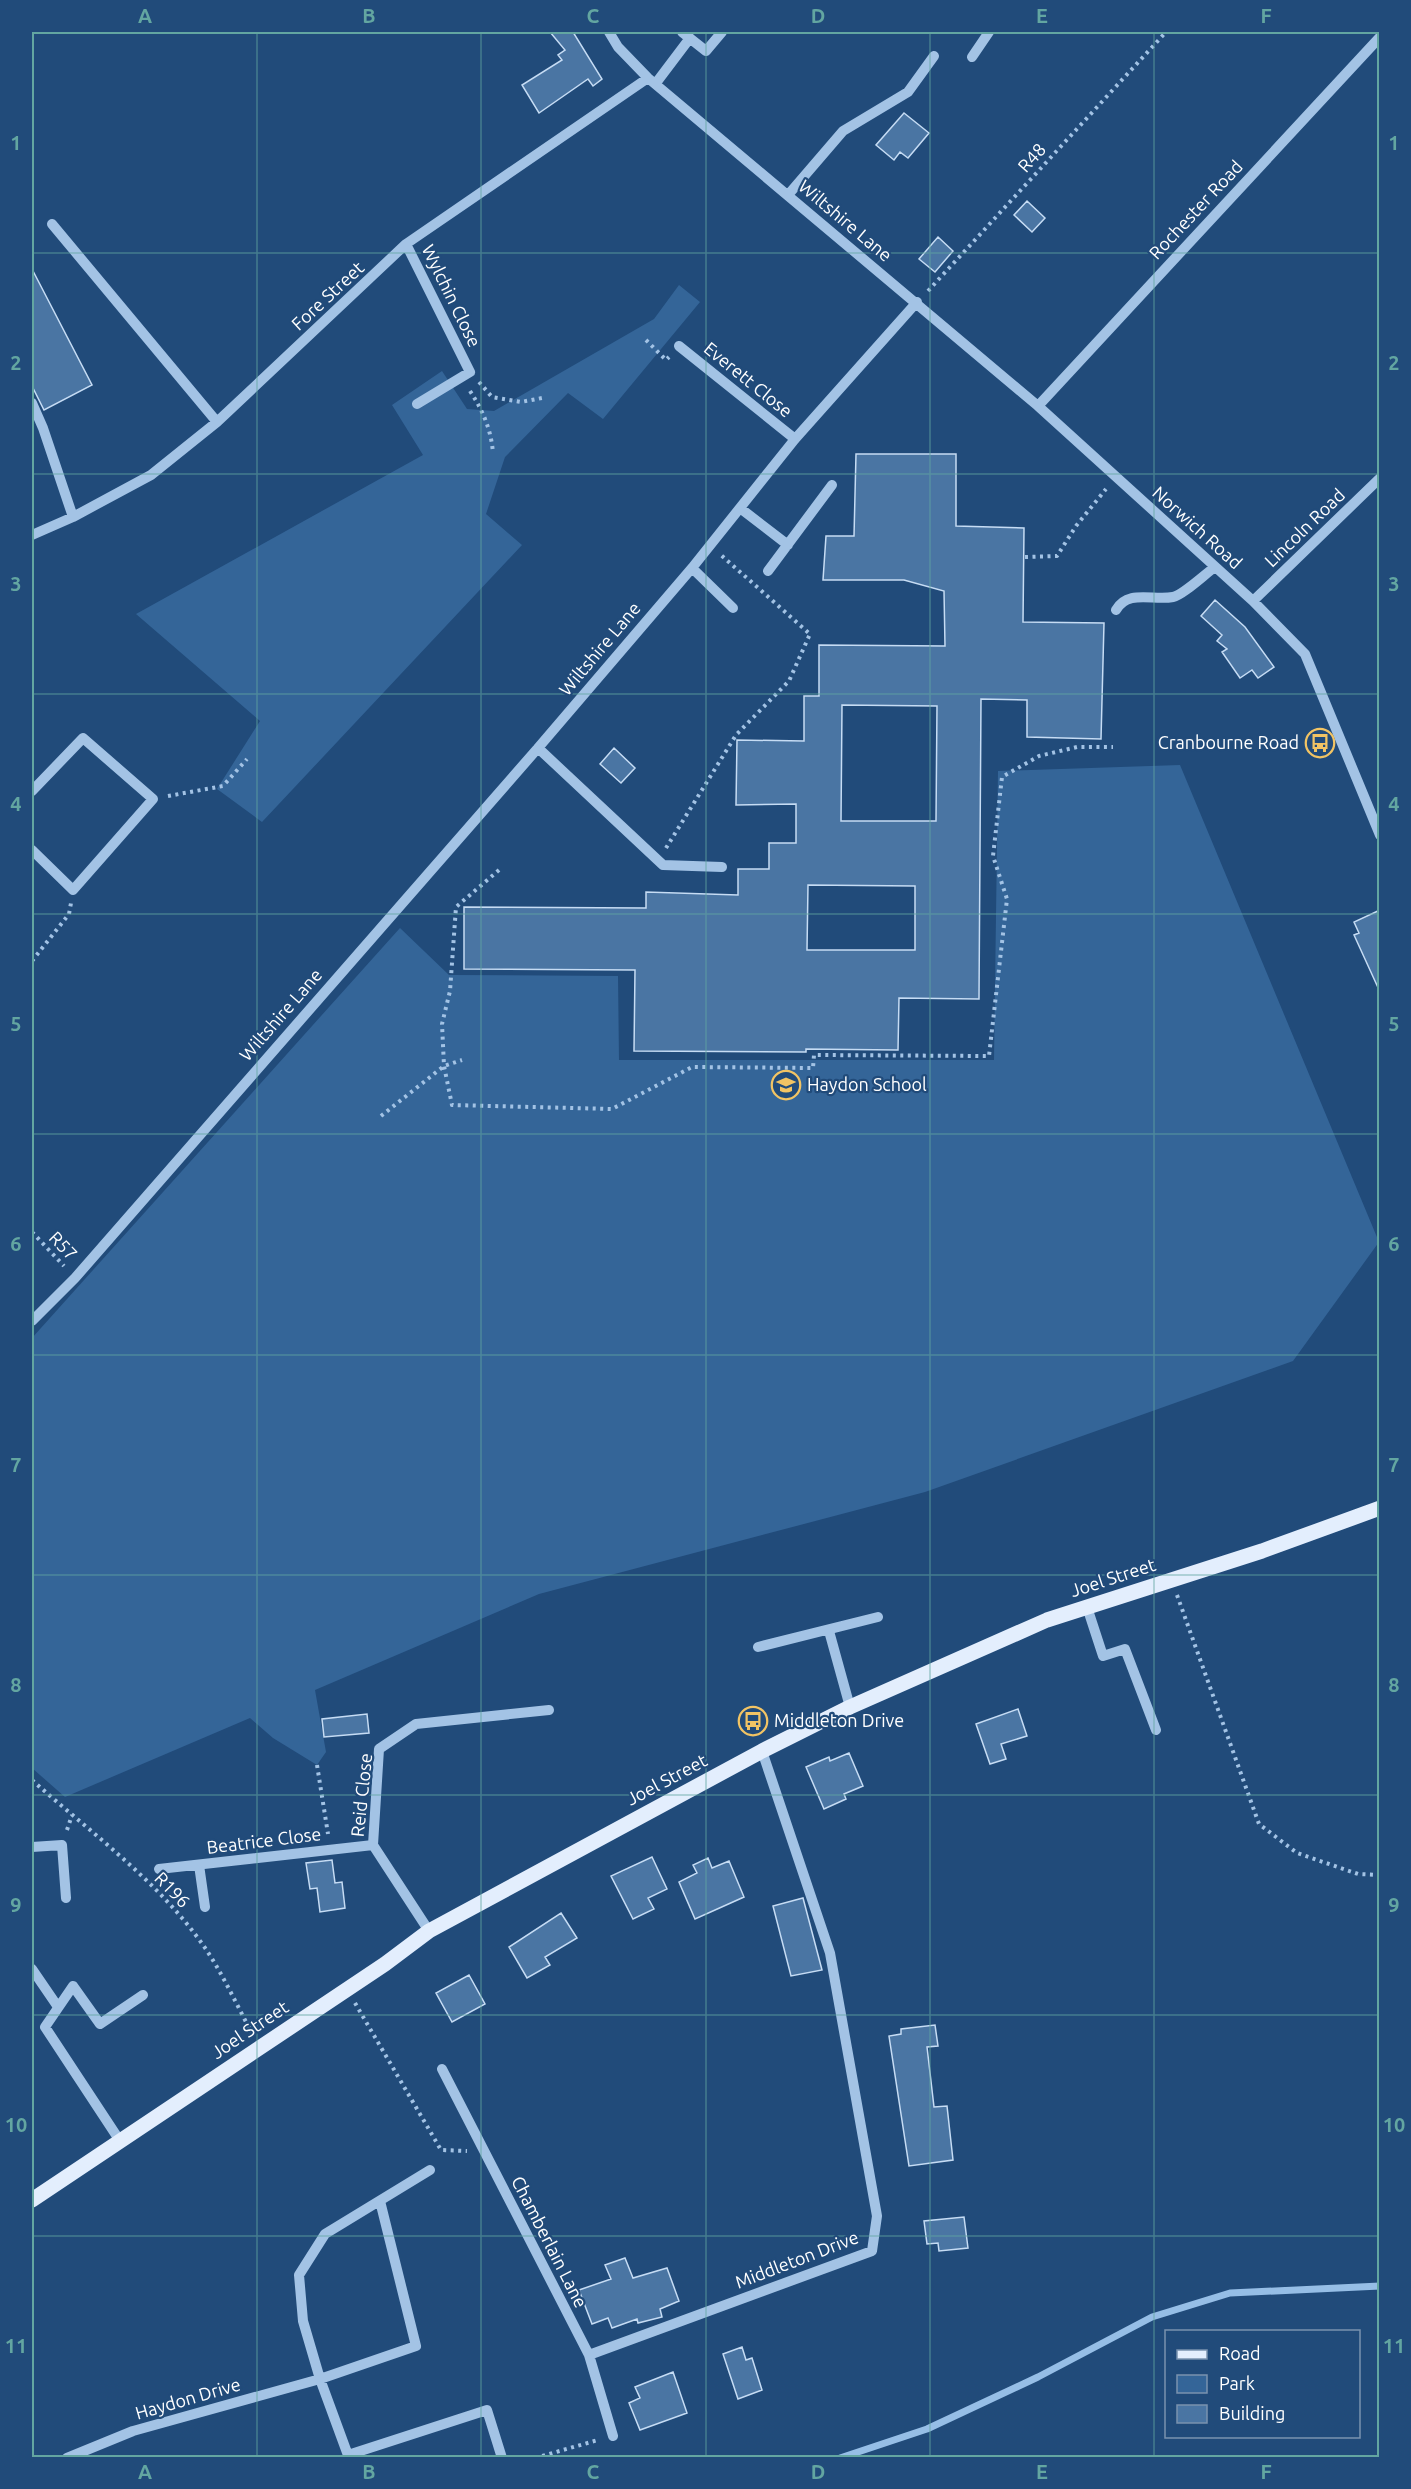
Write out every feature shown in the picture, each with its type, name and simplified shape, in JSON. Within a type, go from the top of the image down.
[{"type":"main road","name":"Joel Street","points":[[32,2200],[347,1989],[429,1931],[762,1751],[850,1707],[1047,1620],[1262,1551],[1380,1508]]},
{"type":"street","name":"Wiltshire Lane","points":[[32,1321],[75,1278],[538,748],[693,567],[795,439],[917,302],[652,81],[618,47],[609,32]]},
{"type":"street","points":[[686,35],[706,51],[722,32]]},
{"type":"street","points":[[972,57],[989,32]]},
{"type":"street","name":"Fore Street","points":[[32,535],[73,517],[151,476],[217,422],[406,244],[652,81],[686,35]]},
{"type":"street","name":"Rochester Road","points":[[1038,406],[1380,37]]},
{"type":"street","points":[[788,195],[843,131],[908,92],[934,56]]},
{"type":"street","points":[[52,224],[217,422]]},
{"type":"street","name":"Wylchin Close","points":[[406,244],[466,375]]},
{"type":"street","name":"Norwich Road","points":[[917,302],[1038,406],[1253,602],[1305,654],[1376,816],[1380,835]]},
{"type":"street","name":"Everett Close","points":[[679,346],[795,439]]},
{"type":"street","points":[[417,404],[466,375]]},
{"type":"street","points":[[32,403],[43,428],[73,517]]},
{"type":"street","name":"Lincoln Road","points":[[1253,602],[1380,478]]},
{"type":"street","points":[[768,570],[832,485]]},
{"type":"street","points":[[740,508],[788,545]]},
{"type":"street","points":[[693,567],[733,608]]},
{"type":"street","points":[[1116,610],[1120,602],[1128,598],[1174,597],[1215,567]]},
{"type":"street","points":[[32,791],[82,738],[153,799],[73,890],[32,850]]},
{"type":"street","points":[[538,748],[658,862],[663,865],[722,867]]},
{"type":"street","points":[[1087,1607],[1103,1656],[1125,1649],[1156,1730]]},
{"type":"street","points":[[758,1647],[878,1617]]},
{"type":"street","points":[[829,1631],[850,1707]]},
{"type":"street","name":"Reid Close","points":[[429,1931],[373,1845],[379,1749],[416,1724],[549,1710]]},
{"type":"street","name":"Middleton Drive","points":[[588,2355],[872,2251],[877,2216],[830,1953],[762,1751]]},
{"type":"street","points":[[32,1847],[62,1845],[66,1898]]},
{"type":"street","name":"Beatrice Close","points":[[159,1869],[373,1845]]},
{"type":"street","points":[[199,1865],[205,1907]]},
{"type":"street","points":[[32,1969],[58,2007]]},
{"type":"street","points":[[120,2141],[45,2027],[73,1986],[100,2025],[143,1995]]},
{"type":"street","name":"Chamberlain Lane","points":[[442,2069],[588,2355],[613,2436]]},
{"type":"street","points":[[430,2170],[325,2234],[299,2275],[303,2321],[320,2379],[348,2456],[487,2410],[502,2457]]},
{"type":"street","name":"Haydon Drive","points":[[67,2457],[133,2432],[320,2379],[417,2346],[380,2201]]},
{"type":"path","name":"R48","points":[[917,302],[1166,32]]},
{"type":"path","points":[[466,375],[492,397],[521,402],[542,398]]},
{"type":"path","points":[[466,375],[492,435],[493,453]]},
{"type":"path","points":[[1025,557],[1057,556],[1076,526],[1116,477]]},
{"type":"path","points":[[658,862],[736,735],[789,681],[810,634],[711,545]]},
{"type":"path","points":[[499,870],[456,907],[450,991],[442,1024],[444,1066],[452,1105],[612,1109],[692,1067],[813,1068],[814,1054],[989,1056],[1007,899],[993,856],[1002,777],[1040,756],[1077,747],[1113,747]]},
{"type":"path","points":[[153,799],[223,786],[247,759]]},
{"type":"path","points":[[32,962],[69,914],[73,890]]},
{"type":"path","points":[[381,1116],[444,1066],[462,1060]]},
{"type":"path","name":"R57","points":[[32,1232],[75,1278]]},
{"type":"path","points":[[1172,1580],[1259,1824],[1297,1853],[1358,1874],[1380,1875]]},
{"type":"path","points":[[317,1765],[331,1850]]},
{"type":"path","name":"R196","points":[[32,1780],[104,1840],[171,1907],[203,1946],[260,2047]]},
{"type":"path","points":[[347,1989],[441,2150],[484,2152]]},
{"type":"path","points":[[535,2457],[613,2436]]},
{"type":"green space","points":[[679,285],[700,302],[603,419],[568,393],[505,457],[486,514],[522,545],[262,822],[217,789],[260,721],[136,614],[423,455],[392,405],[442,371],[467,409],[494,411],[654,319]]},
{"type":"green space","name":"Haydon School","points":[[1180,765],[1379,1242],[1293,1361],[925,1492],[539,1594],[315,1690],[326,1752],[317,1765],[273,1738],[250,1718],[65,1797],[32,1768],[32,1338],[400,928],[449,975],[618,976],[619,1060],[994,1060],[998,771]]},
{"type":"building","points":[[550,32],[573,32],[602,79],[593,86],[588,79],[539,113],[522,85],[562,60],[558,55],[565,50]]},
{"type":"building","points":[[904,113],[929,133],[908,158],[900,152],[894,160],[876,145]]},
{"type":"building","points":[[1027,201],[1045,218],[1032,232],[1014,215]]},
{"type":"building","points":[[938,237],[953,251],[935,272],[919,259]]},
{"type":"building","points":[[32,269],[92,385],[44,410],[32,386]]},
{"type":"building","points":[[856,454],[956,454],[956,526],[1024,528],[1023,622],[1104,623],[1101,739],[1027,737],[1027,700],[981,699],[979,999],[899,998],[898,1050],[634,1051],[635,970],[464,969],[464,907],[646,908],[646,892],[738,895],[738,869],[769,869],[769,843],[796,843],[796,804],[736,805],[737,740],[804,741],[804,696],[819,696],[819,645],[945,646],[944,591],[904,580],[823,580],[826,536],[854,536]],"holes":[[[842,705],[937,706],[936,821],[841,821]],[[808,885],[915,886],[915,950],[807,950]]]},
{"type":"building","points":[[1215,600],[1245,627],[1274,667],[1258,678],[1252,670],[1240,678],[1222,652],[1227,649],[1217,641],[1222,635],[1201,616]]},
{"type":"building","points":[[614,748],[635,768],[621,783],[600,764]]},
{"type":"building","points":[[1380,910],[1380,992],[1354,935],[1359,933],[1354,922]]},
{"type":"building","points":[[1018,1709],[1027,1736],[1001,1744],[1006,1759],[990,1764],[976,1724]]},
{"type":"building","points":[[367,1714],[369,1733],[324,1737],[322,1719]]},
{"type":"building","points":[[849,1753],[863,1786],[844,1794],[846,1799],[824,1809],[806,1767],[829,1757],[830,1761]]},
{"type":"building","points":[[652,1857],[667,1889],[648,1898],[654,1909],[633,1919],[611,1876]]},
{"type":"building","points":[[708,1858],[712,1868],[729,1861],[744,1897],[695,1919],[679,1882],[697,1873],[693,1865]]},
{"type":"building","points":[[332,1860],[335,1883],[342,1882],[345,1908],[320,1912],[317,1888],[310,1889],[306,1863]]},
{"type":"building","points":[[803,1898],[822,1970],[791,1976],[773,1906]]},
{"type":"building","points":[[561,1913],[577,1938],[545,1957],[550,1965],[527,1978],[509,1947]]},
{"type":"building","points":[[469,1975],[485,2004],[452,2022],[436,1993]]},
{"type":"building","points":[[935,2025],[938,2046],[927,2047],[934,2107],[947,2106],[953,2160],[909,2166],[889,2036],[901,2034],[901,2029]]},
{"type":"building","points":[[964,2217],[968,2248],[939,2251],[938,2243],[927,2244],[924,2221]]},
{"type":"building","points":[[625,2258],[633,2278],[667,2268],[679,2301],[660,2309],[662,2317],[638,2323],[637,2319],[612,2328],[608,2318],[592,2324],[579,2290],[611,2279],[605,2265]]},
{"type":"building","points":[[742,2347],[746,2360],[752,2358],[762,2390],[738,2399],[723,2354]]},
{"type":"building","points":[[673,2372],[687,2413],[640,2430],[629,2403],[640,2398],[635,2387]]},
{"type":"waterway","points":[[840,2458],[927,2429],[1038,2377],[1152,2317],[1230,2293],[1380,2286]]},
{"type":"place","name":"Cranbourne Road","points":[[1320,743]]},
{"type":"place","name":"Haydon School","points":[[786,1085]]},
{"type":"place","name":"Middleton Drive","points":[[753,1721]]}]
